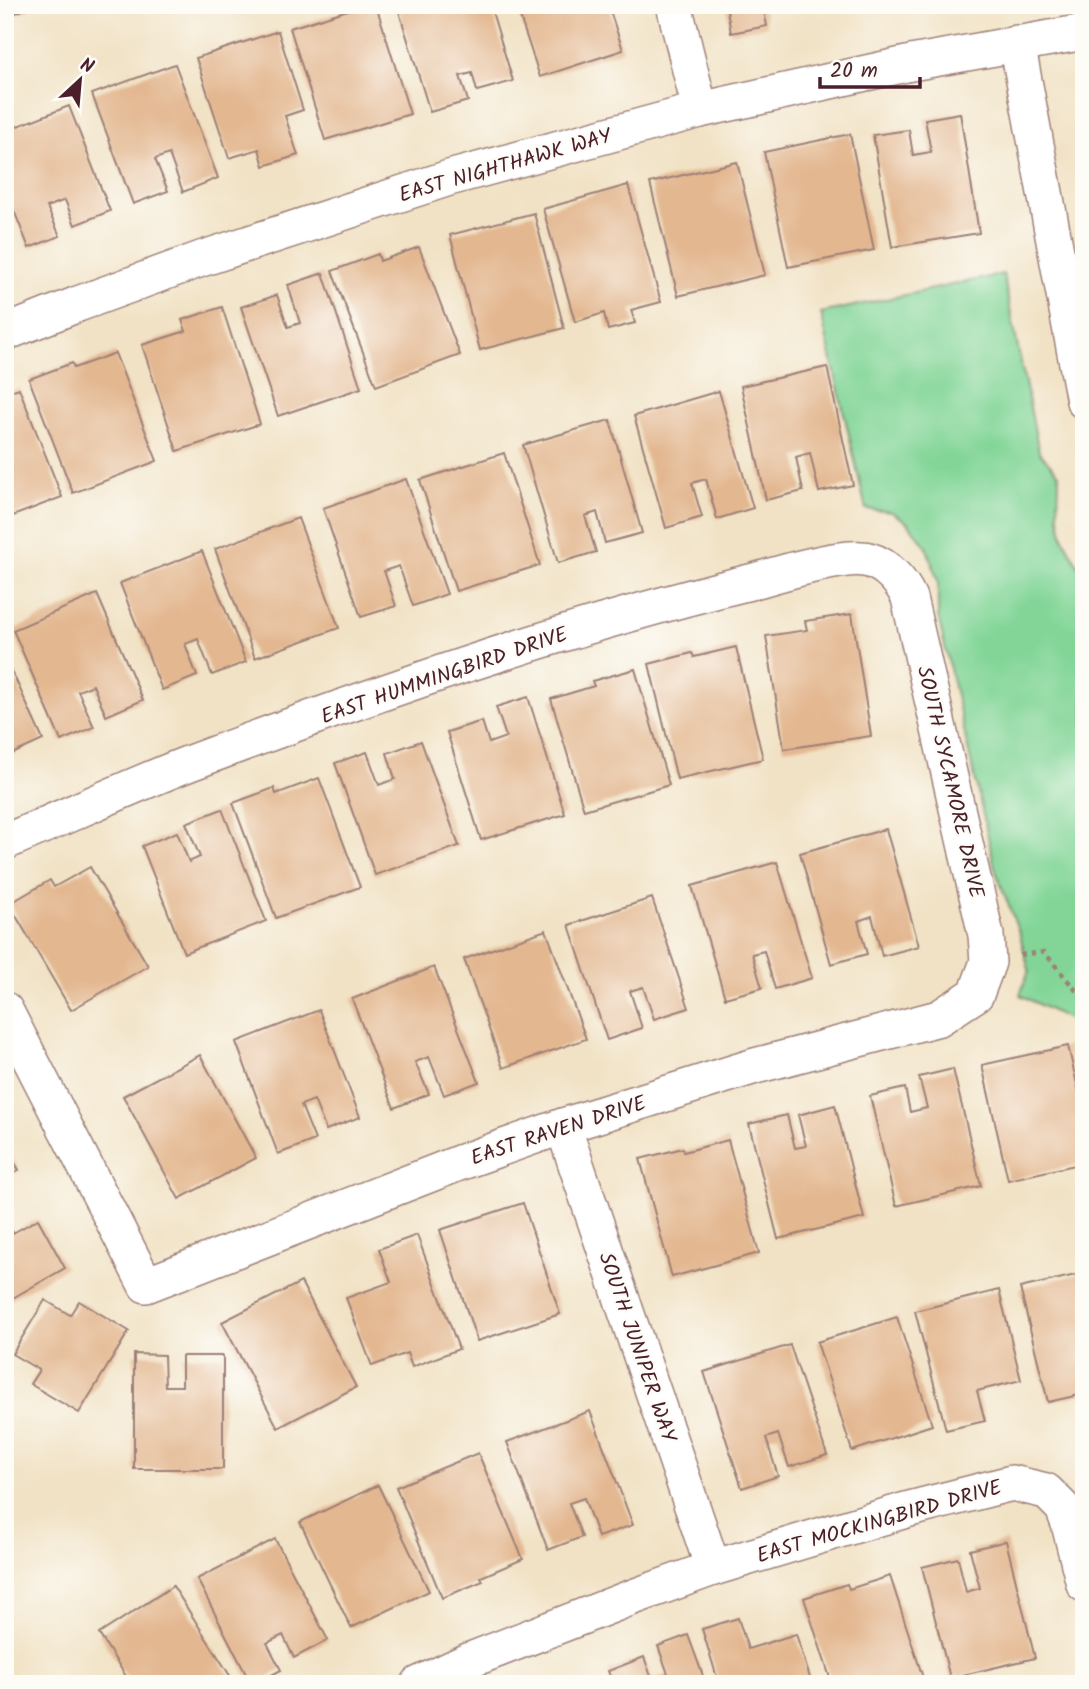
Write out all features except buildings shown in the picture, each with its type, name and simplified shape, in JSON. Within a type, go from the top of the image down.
[{"type":"street","points":[[674,5],[700,110]]},
{"type":"street","name":"EAST NIGHTHAWK WAY","points":[[5,333],[201,259],[436,183],[700,110],[911,63],[1084,32]]},
{"type":"street","points":[[1017,43],[1084,401]]},
{"type":"street","name":"EAST HUMMINGBIRD DRIVE","points":[[5,842],[188,764],[447,671],[588,626],[711,591],[845,558],[869,559],[892,573]]},
{"type":"street","name":"SOUTH SYCAMORE DRIVE","points":[[892,573],[909,598],[986,935],[988,962],[975,994]]},
{"type":"street","name":"EAST RAVEN DRIVE","points":[[5,1010],[146,1285],[446,1168],[564,1126],[755,1066],[939,1018],[975,994]]},
{"type":"street","name":"SOUTH JUNIPER WAY","points":[[564,1126],[713,1568]]},
{"type":"street","name":"EAST MOCKINGBIRD DRIVE","points":[[419,1684],[468,1661],[713,1568],[906,1510],[1012,1483],[1046,1491],[1063,1508],[1084,1584]]},
{"type":"path","points":[[988,962],[1044,952],[1084,1000]]},
{"type":"green space","points":[[1003,274],[1039,452],[1059,474],[1058,513],[1064,540],[1084,576],[1084,1083],[1070,1020],[1020,995],[1029,970],[1020,935],[996,872],[938,616],[938,581],[926,546],[908,523],[892,512],[866,509],[821,313]]}]
